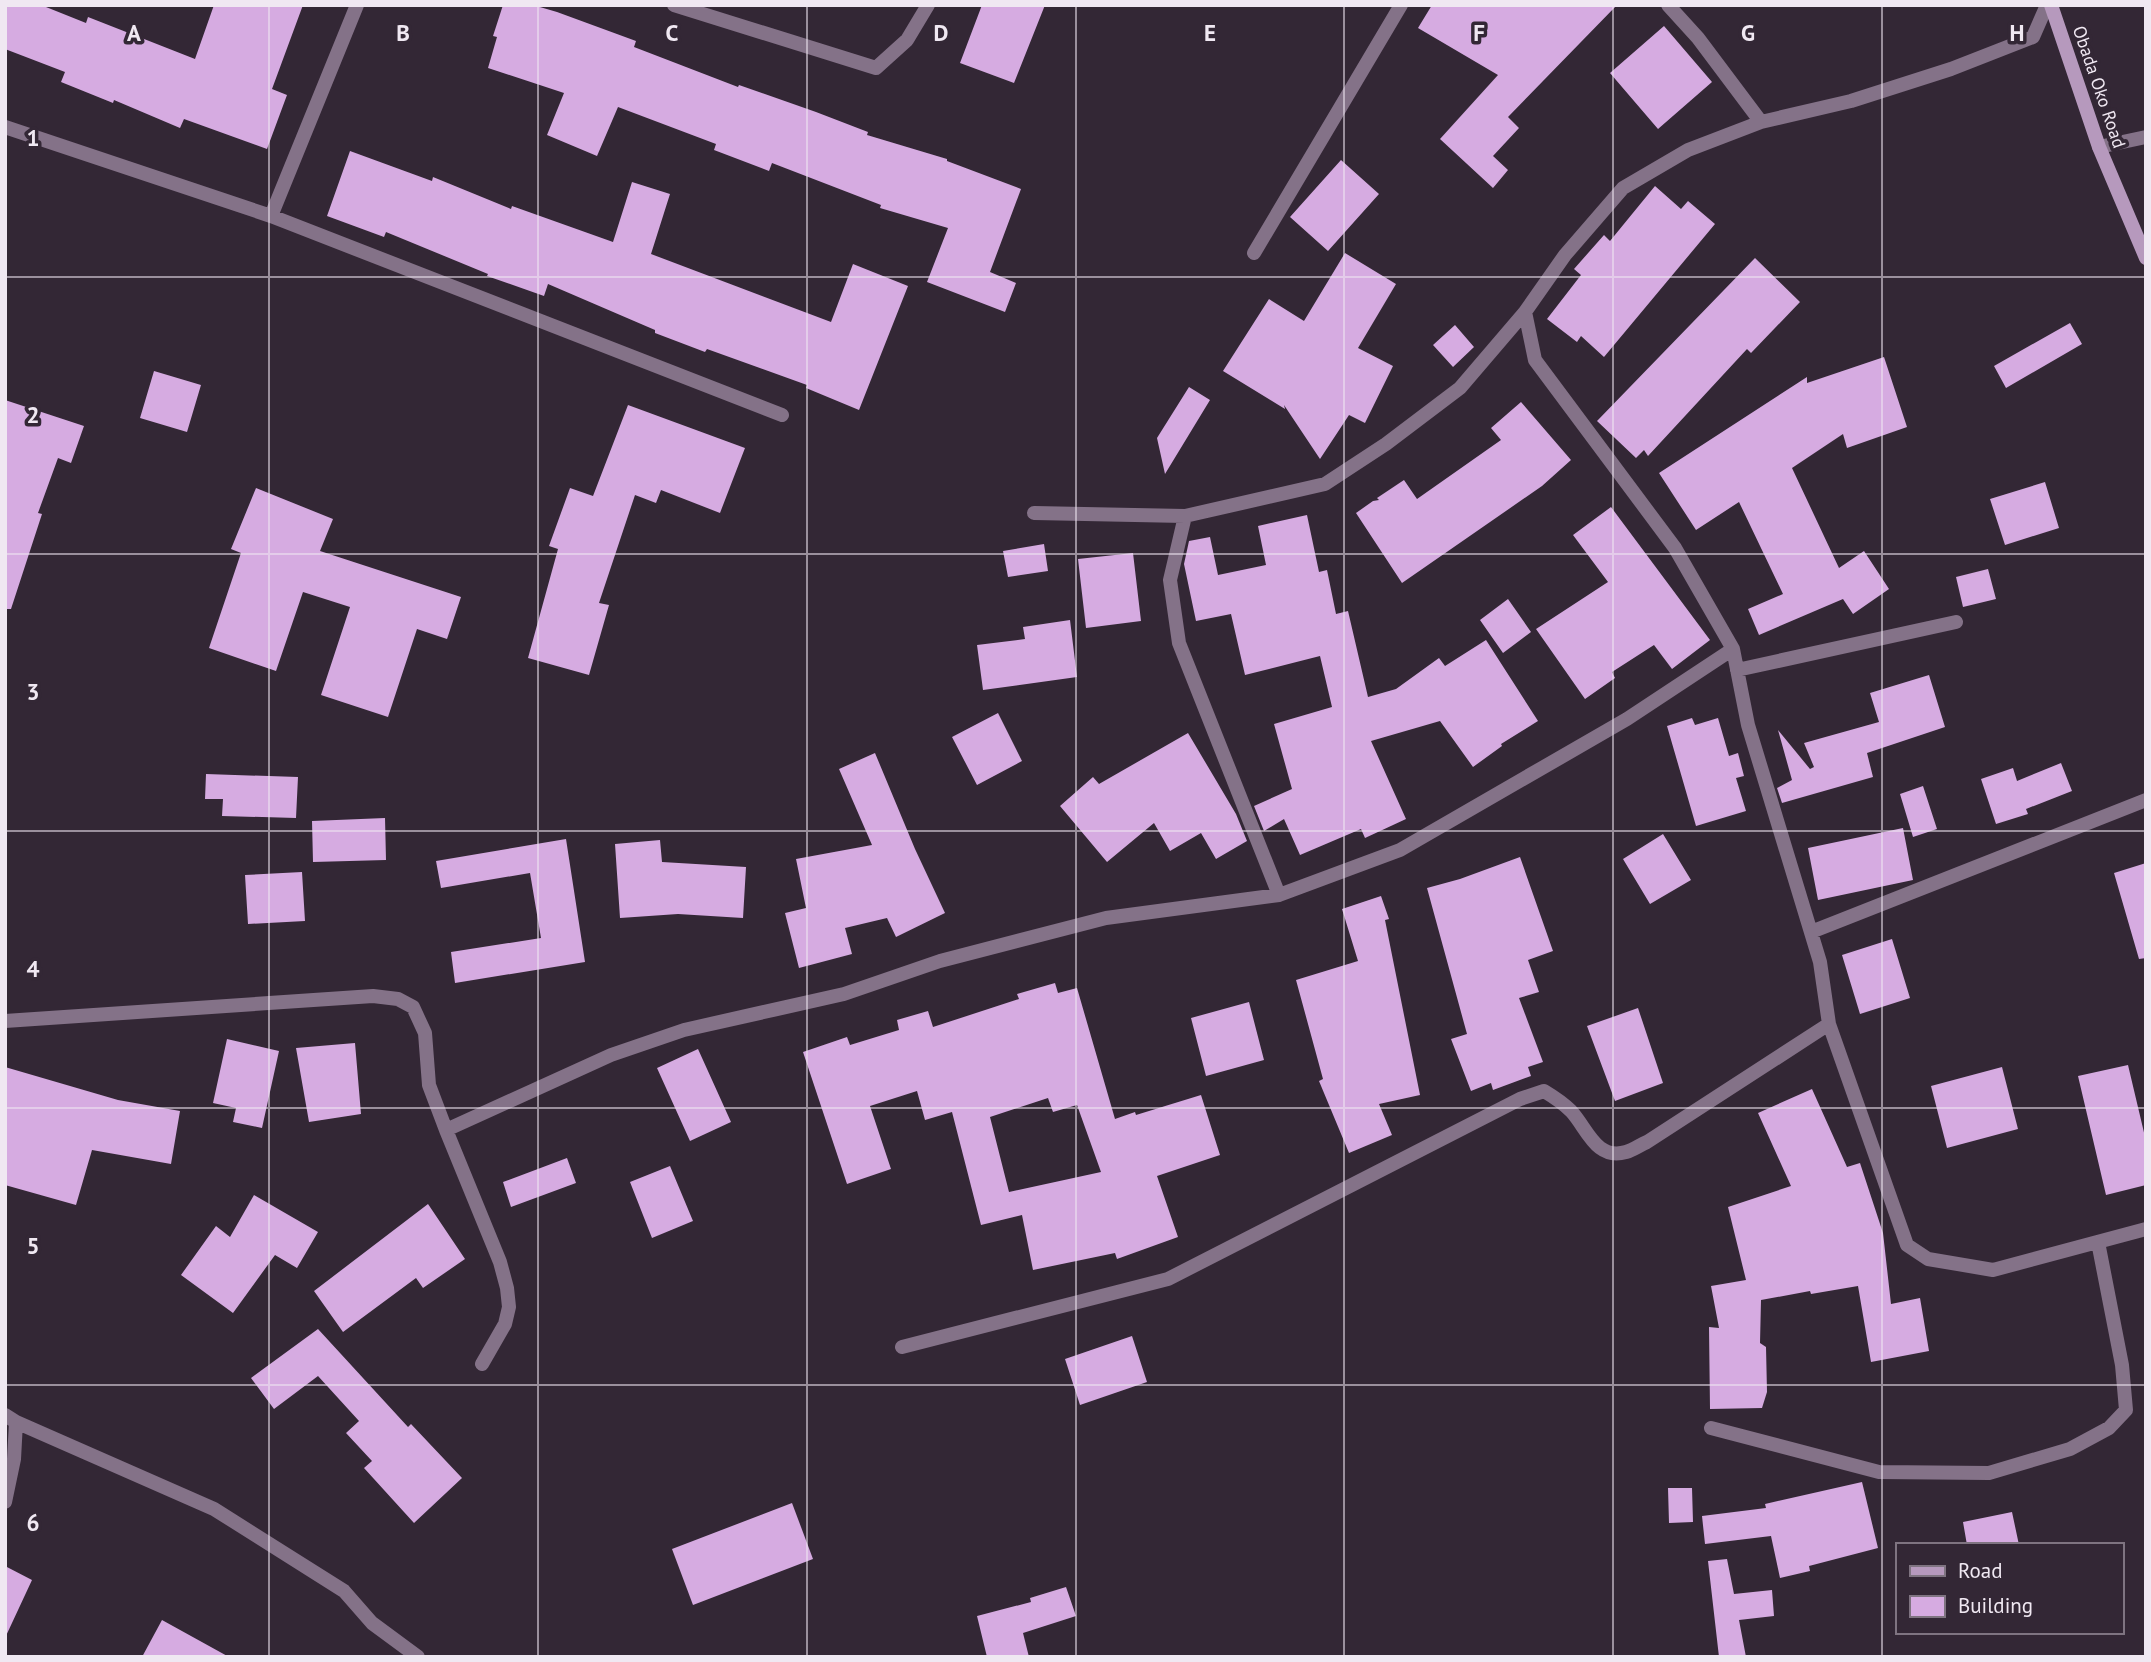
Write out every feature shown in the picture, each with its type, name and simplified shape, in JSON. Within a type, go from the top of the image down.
[{"type":"main road","name":"Obada Oko Road","points":[[2049,5],[2099,147],[2146,258]]},
{"type":"street","points":[[271,216],[357,5]]},
{"type":"street","points":[[674,5],[876,68],[907,40],[928,5]]},
{"type":"street","points":[[1254,253],[1401,5]]},
{"type":"street","points":[[1668,5],[1698,38],[1761,122]]},
{"type":"street","points":[[1034,513],[1185,516],[1325,484],[1387,444],[1460,388],[1525,312],[1565,255],[1623,188],[1688,150],[1761,122],[1851,101],[1951,69],[2033,37],[2049,5]]},
{"type":"street","points":[[5,127],[271,216],[782,415]]},
{"type":"street","points":[[2099,147],[2146,137]]},
{"type":"street","points":[[1525,312],[1535,360],[1675,548],[1733,649],[1748,725],[1820,962],[1829,1024],[1907,1245],[1928,1259],[1993,1270],[2146,1229]]},
{"type":"street","points":[[1185,516],[1170,580],[1179,643],[1279,895]]},
{"type":"street","points":[[1737,670],[1956,622]]},
{"type":"street","points":[[446,1130],[611,1055],[684,1030],[844,994],[940,961],[1106,918],[1279,895],[1400,850],[1627,719],[1733,649]]},
{"type":"street","points":[[1811,932],[2146,800]]},
{"type":"street","points":[[5,1021],[373,996],[398,999],[413,1007],[425,1033],[429,1085],[500,1262],[507,1288],[509,1307],[505,1324],[482,1364]]},
{"type":"street","points":[[902,1347],[1168,1279],[1520,1099],[1544,1091],[1559,1099],[1574,1114],[1586,1135],[1601,1149],[1624,1153],[1647,1142],[1829,1024]]},
{"type":"street","points":[[1711,1429],[1880,1472],[1989,1473],[2070,1449],[2109,1428],[2126,1410],[2122,1364],[2098,1242]]},
{"type":"street","points":[[5,1502],[14,1459],[11,1419],[214,1509],[344,1591],[372,1623],[418,1657]]},
{"type":"building","points":[[5,5],[41,5],[86,23],[88,17],[195,59],[214,5],[303,5],[272,89],[287,95],[267,149],[184,119],[180,128],[114,100],[113,103],[61,82],[65,72],[5,49]]},
{"type":"building","points":[[503,5],[533,5],[557,12],[636,41],[634,47],[738,87],[739,85],[816,112],[868,132],[867,135],[947,159],[1021,189],[990,272],[1016,283],[1005,312],[927,282],[948,228],[880,208],[881,205],[772,163],[769,171],[714,150],[716,144],[618,107],[597,156],[547,135],[564,93],[488,68],[497,37],[493,36]]},
{"type":"building","points":[[982,5],[1045,5],[1014,83],[960,63]]},
{"type":"building","points":[[1432,5],[1617,5],[1508,117],[1519,128],[1493,156],[1508,170],[1493,188],[1440,139],[1498,75],[1418,28]]},
{"type":"building","points":[[1664,26],[1712,82],[1658,129],[1610,73]]},
{"type":"building","points":[[350,151],[432,181],[433,177],[511,209],[512,206],[613,242],[632,182],[670,194],[651,254],[831,322],[853,264],[908,286],[859,410],[806,388],[807,385],[655,333],[655,330],[548,284],[544,296],[487,276],[488,274],[386,232],[384,237],[327,216]]},
{"type":"building","points":[[1341,160],[1379,194],[1328,251],[1290,217]]},
{"type":"building","points":[[1655,186],[1681,209],[1688,201],[1715,224],[1604,357],[1581,336],[1577,342],[1547,319],[1581,275],[1574,269],[1604,235],[1610,241]]},
{"type":"building","points":[[1345,253],[1396,284],[1358,348],[1393,366],[1365,423],[1349,415],[1320,459],[1284,405],[1285,409],[1223,371],[1269,299],[1304,321]]},
{"type":"building","points":[[1755,258],[1800,302],[1751,353],[1747,349],[1648,456],[1644,450],[1636,458],[1597,421]]},
{"type":"building","points":[[2070,323],[2082,344],[2006,388],[1994,366]]},
{"type":"building","points":[[1455,325],[1474,347],[1453,367],[1433,345]]},
{"type":"building","points":[[1884,357],[1907,427],[1847,448],[1843,434],[1792,468],[1839,568],[1864,551],[1889,589],[1853,614],[1843,599],[1759,635],[1748,609],[1783,594],[1739,502],[1696,530],[1659,473],[1807,377],[1807,383]]},
{"type":"building","points":[[154,371],[201,385],[187,432],[140,418]]},
{"type":"building","points":[[1189,387],[1210,400],[1165,474],[1157,438]]},
{"type":"building","points":[[5,400],[84,426],[71,463],[58,458],[38,513],[42,514],[11,609],[5,609]]},
{"type":"building","points":[[1521,402],[1571,460],[1542,486],[1402,583],[1356,513],[1379,500],[1377,498],[1404,480],[1417,499],[1501,440],[1491,428]]},
{"type":"building","points":[[628,405],[745,448],[720,513],[661,490],[656,503],[635,495],[599,603],[609,605],[589,675],[528,658],[558,549],[549,546],[570,488],[593,496]]},
{"type":"building","points":[[2045,482],[2059,528],[2005,545],[1990,499]]},
{"type":"building","points":[[256,488],[333,519],[320,551],[461,597],[447,639],[417,629],[388,717],[321,695],[350,607],[303,592],[276,671],[209,648],[241,553],[231,549]]},
{"type":"building","points":[[1611,507],[1710,640],[1672,669],[1654,645],[1612,672],[1615,678],[1585,699],[1536,629],[1608,582],[1573,535]]},
{"type":"building","points":[[1307,515],[1319,572],[1327,570],[1336,614],[1348,611],[1368,697],[1396,689],[1439,658],[1445,666],[1486,640],[1538,721],[1501,744],[1502,746],[1473,767],[1440,721],[1371,741],[1406,819],[1365,838],[1361,829],[1300,855],[1284,819],[1264,831],[1254,806],[1292,789],[1274,724],[1332,707],[1320,656],[1245,675],[1231,614],[1196,621],[1184,564],[1189,541],[1210,537],[1218,575],[1266,565],[1258,526]]},
{"type":"building","points":[[1044,544],[1048,571],[1008,577],[1003,551]]},
{"type":"building","points":[[1133,553],[1141,621],[1086,628],[1078,559]]},
{"type":"building","points":[[1988,569],[1996,599],[1963,607],[1956,577]]},
{"type":"building","points":[[1508,599],[1531,632],[1503,653],[1480,620]]},
{"type":"building","points":[[1070,620],[1077,677],[983,690],[977,645],[1025,639],[1023,627]]},
{"type":"building","points":[[1929,675],[1945,727],[1867,753],[1873,777],[1782,803],[1777,788],[1792,780],[1778,730],[1810,769],[1814,767],[1804,743],[1879,722],[1870,693]]},
{"type":"building","points":[[998,713],[1022,761],[977,785],[952,737]]},
{"type":"building","points":[[1692,718],[1695,725],[1718,718],[1729,756],[1738,753],[1744,776],[1736,778],[1746,811],[1696,826],[1667,726]]},
{"type":"building","points":[[1188,733],[1236,814],[1247,841],[1216,859],[1201,833],[1170,851],[1154,823],[1107,862],[1060,806],[1093,777],[1099,784]]},
{"type":"building","points":[[875,753],[945,913],[896,937],[887,918],[845,928],[852,954],[799,968],[785,913],[806,908],[796,859],[872,845],[839,769]]},
{"type":"building","points":[[2061,763],[2072,791],[2026,809],[2028,814],[1996,824],[1981,779],[2013,768],[2017,781]]},
{"type":"building","points":[[206,774],[298,777],[296,818],[222,816],[223,799],[205,799]]},
{"type":"building","points":[[1923,786],[1937,829],[1913,837],[1900,794]]},
{"type":"building","points":[[385,818],[386,860],[313,862],[312,821]]},
{"type":"building","points":[[1903,828],[1913,880],[1818,900],[1808,848]]},
{"type":"building","points":[[1663,834],[1691,880],[1650,904],[1623,859]]},
{"type":"building","points":[[566,839],[585,962],[455,983],[451,952],[541,938],[530,873],[441,888],[436,861]]},
{"type":"building","points":[[660,840],[662,862],[746,867],[743,918],[678,914],[620,918],[615,844]]},
{"type":"building","points":[[1520,857],[1553,951],[1528,960],[1539,992],[1519,998],[1543,1062],[1528,1067],[1531,1076],[1493,1090],[1491,1083],[1471,1091],[1451,1039],[1467,1034],[1427,888]]},
{"type":"building","points":[[2146,863],[2146,958],[2139,959],[2114,873]]},
{"type":"building","points":[[302,872],[305,921],[248,924],[245,875]]},
{"type":"building","points":[[1381,896],[1389,919],[1385,920],[1420,1095],[1379,1104],[1392,1135],[1349,1153],[1319,1081],[1323,1079],[1296,980],[1358,961],[1342,909]]},
{"type":"building","points":[[1892,939],[1910,998],[1860,1014],[1842,955]]},
{"type":"building","points":[[1055,983],[1058,993],[1077,988],[1115,1119],[1201,1095],[1220,1155],[1157,1176],[1178,1237],[1117,1259],[1115,1253],[1033,1270],[1022,1215],[981,1225],[952,1112],[925,1120],[917,1091],[870,1106],[891,1169],[847,1184],[803,1052],[847,1037],[850,1045],[899,1030],[897,1020],[928,1011],[933,1027],[1019,999],[1017,994]],"holes":[[[1048,1098],[1053,1112],[1077,1105],[1101,1172],[1009,1192],[990,1117]]]},
{"type":"building","points":[[1249,1002],[1264,1060],[1206,1076],[1191,1018]]},
{"type":"building","points":[[1638,1008],[1663,1083],[1615,1101],[1587,1026]]},
{"type":"building","points":[[227,1039],[279,1051],[262,1128],[233,1122],[236,1108],[213,1103]]},
{"type":"building","points":[[355,1043],[361,1114],[309,1122],[296,1048]]},
{"type":"building","points":[[698,1049],[731,1122],[690,1141],[657,1068]]},
{"type":"building","points":[[2128,1065],[2146,1141],[2146,1185],[2106,1195],[2078,1076]]},
{"type":"building","points":[[5,1067],[118,1100],[180,1111],[171,1164],[92,1150],[76,1205],[5,1185]]},
{"type":"building","points":[[2002,1067],[2018,1129],[1947,1148],[1931,1086]]},
{"type":"building","points":[[1812,1089],[1847,1167],[1860,1163],[1883,1233],[1891,1304],[1920,1298],[1929,1351],[1871,1362],[1858,1286],[1761,1300],[1760,1343],[1766,1347],[1767,1392],[1762,1408],[1710,1409],[1709,1327],[1719,1328],[1711,1286],[1746,1280],[1728,1207],[1791,1186],[1758,1113]]},
{"type":"building","points":[[567,1158],[576,1183],[511,1207],[503,1182]]},
{"type":"building","points":[[670,1166],[693,1221],[652,1238],[630,1182]]},
{"type":"building","points":[[254,1195],[318,1232],[297,1268],[275,1255],[233,1313],[181,1275],[216,1226],[230,1237]]},
{"type":"building","points":[[428,1204],[465,1259],[423,1288],[416,1278],[343,1332],[314,1291]]},
{"type":"building","points":[[318,1329],[408,1427],[411,1424],[462,1478],[414,1523],[364,1468],[372,1461],[346,1433],[359,1421],[318,1376],[274,1409],[251,1378]]},
{"type":"building","points":[[1132,1336],[1147,1382],[1080,1405],[1065,1359]]},
{"type":"building","points":[[1862,1482],[1878,1548],[1809,1566],[1810,1571],[1780,1578],[1771,1536],[1705,1544],[1702,1516],[1766,1508],[1765,1504]]},
{"type":"building","points":[[1668,1488],[1692,1488],[1693,1522],[1669,1523]]},
{"type":"building","points":[[792,1503],[813,1559],[693,1605],[672,1549]]},
{"type":"building","points":[[2012,1512],[2019,1543],[1967,1543],[1963,1522]]},
{"type":"building","points":[[1727,1559],[1734,1594],[1772,1590],[1774,1616],[1739,1620],[1746,1657],[1719,1657],[1708,1561]]},
{"type":"building","points":[[5,1566],[32,1580],[5,1638]]},
{"type":"building","points":[[1066,1587],[1076,1616],[1023,1633],[1029,1657],[987,1657],[977,1616],[1031,1602],[1030,1598]]},
{"type":"building","points":[[162,1620],[229,1657],[142,1657]]}]
